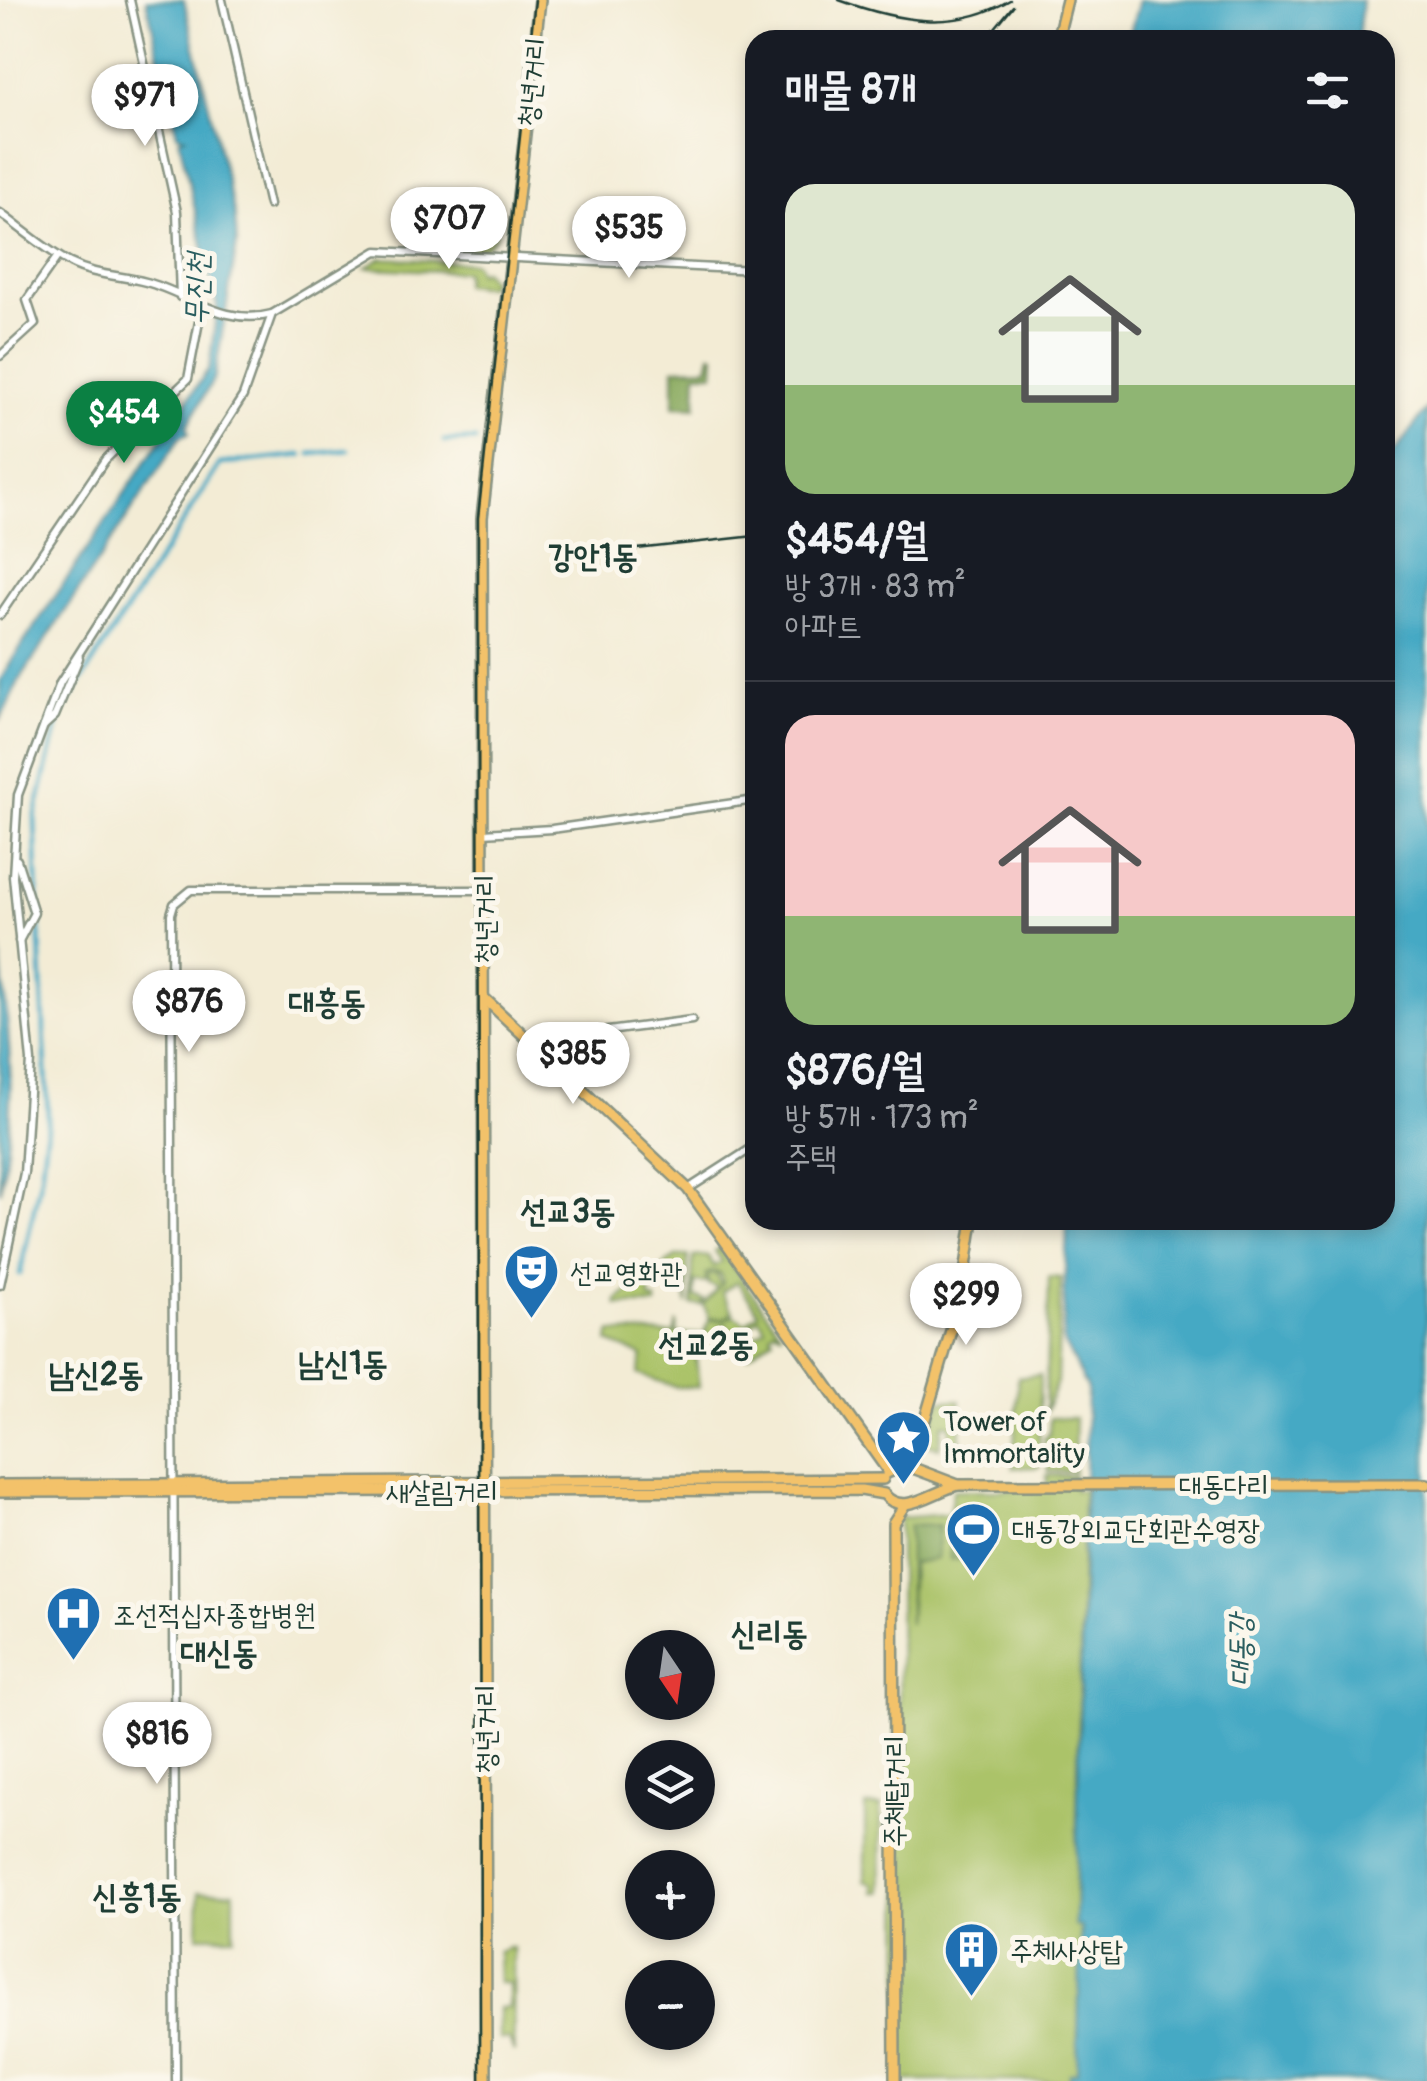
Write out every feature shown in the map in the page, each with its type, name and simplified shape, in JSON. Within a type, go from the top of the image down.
[{"type":"main road","name":"청년거리","points":[[486,2081],[482,518],[540,0]]},
{"type":"main road","points":[[1060,30],[1067,0]]},
{"type":"main road","points":[[484,998],[688,1189],[886,1475],[886,1496]]},
{"type":"main road","points":[[918,1498],[923,1483],[915,1470],[962,1293],[971,1230]]},
{"type":"main road","points":[[915,1470],[958,1486]]},
{"type":"main road","name":"새살림거리","points":[[484,1487],[886,1475],[915,1470]]},
{"type":"main road","name":"대동다리","points":[[958,1486],[1427,1484]]},
{"type":"main road","points":[[893,1523],[904,1506],[918,1498],[958,1486]]},
{"type":"main road","name":"새살림거리","points":[[0,1489],[484,1487],[886,1496],[904,1506]]},
{"type":"main road","name":"주체탑거리","points":[[886,1496],[893,1523],[895,2081]]},
{"type":"street","points":[[130,0],[177,212],[180,297]]},
{"type":"street","points":[[222,0],[269,204]]},
{"type":"street","points":[[0,213],[58,256],[90,272],[143,281],[214,311],[251,318],[272,314],[377,251],[745,269]]},
{"type":"street","points":[[0,356],[35,324],[26,300],[58,256]]},
{"type":"street","points":[[0,615],[105,460],[188,379],[202,306]]},
{"type":"street","points":[[0,1285],[24,1173],[29,1118],[31,1061],[15,854],[18,795],[60,684],[243,396],[272,314]]},
{"type":"street","points":[[484,833],[552,829],[745,801]]},
{"type":"street","points":[[15,854],[34,913],[19,941]]},
{"type":"street","points":[[176,2081],[174,904],[191,890],[212,889],[484,890]]},
{"type":"street","points":[[532,1042],[692,1020]]},
{"type":"street","points":[[688,1189],[745,1152]]},
{"type":"green space","points":[[486,215],[498,216],[496,237],[483,250],[423,247],[424,233],[461,235],[484,230]]},
{"type":"green space","points":[[381,258],[474,263],[478,273],[483,270],[492,281],[487,287],[464,285],[465,272],[366,268]]},
{"type":"green space","points":[[711,354],[715,355],[714,373],[697,373],[696,407],[674,406],[674,368],[708,367]]},
{"type":"green space","points":[[720,1248],[781,1333],[774,1329],[770,1333],[773,1338],[748,1356],[740,1346],[765,1328],[759,1318],[735,1335],[726,1324],[708,1336],[695,1336],[704,1341],[695,1348],[699,1387],[675,1387],[638,1374],[643,1356],[608,1342],[611,1332],[674,1334],[677,1322],[677,1334],[704,1334],[709,1320],[724,1320],[734,1315],[745,1323],[759,1313],[737,1282],[722,1292],[733,1312],[724,1318],[709,1318],[704,1305],[718,1288],[708,1284],[707,1275],[717,1274],[721,1286],[723,1283],[721,1274],[713,1271],[706,1274],[706,1283],[695,1282],[694,1297],[704,1300],[702,1305],[692,1305],[693,1257],[708,1256],[714,1266],[722,1262],[715,1251]]},
{"type":"green space","points":[[677,1256],[688,1256],[687,1305],[684,1279],[656,1278],[650,1283],[650,1299],[656,1300],[656,1305],[617,1305],[617,1300]]},
{"type":"green space","points":[[1049,1277],[1061,1278],[1057,1382],[1045,1413]]},
{"type":"green space","points":[[1040,1375],[1039,1467],[1013,1468],[1018,1377]]},
{"type":"green space","points":[[960,1400],[961,1440],[950,1441],[950,1424],[943,1424],[939,1448],[926,1443],[940,1401]]},
{"type":"green space","points":[[1050,1418],[1075,1418],[1074,1472],[1048,1471],[1044,1438],[1049,1434]]},
{"type":"green space","points":[[1047,1475],[1074,1476],[1074,1490],[1083,1490],[1075,1926],[1081,1926],[1077,2073],[1071,2073],[1070,2081],[901,2081],[899,1518],[949,1514],[953,1490],[1047,1490]]},
{"type":"green space","points":[[984,1524],[984,1560],[950,1559],[949,1533],[962,1537],[954,1525]]},
{"type":"green space","points":[[939,1525],[937,1559],[912,1563],[909,1624],[909,1526]]},
{"type":"green space","points":[[865,1806],[881,1806],[882,1892],[874,1892],[874,1884],[865,1881]]},
{"type":"green space","points":[[199,1892],[234,1892],[234,1936],[198,1936]]},
{"type":"green space","points":[[513,1948],[514,2052],[509,2039],[499,2039],[499,2008],[509,2008],[509,1983],[499,1983],[498,1952]]},
{"type":"water","points":[[146,0],[184,0],[235,216],[237,244],[215,376],[187,427],[189,433],[181,436],[19,681],[0,721],[0,681],[10,663],[209,368],[217,307],[179,139],[185,137],[177,134]]},
{"type":"water","points":[[1139,0],[1362,0],[1359,30],[1131,30]]},
{"type":"water","name":"대동강","points":[[1427,409],[1427,2081],[1070,2081],[1070,2073],[1077,2072],[1081,1927],[1075,1926],[1087,1389],[1063,1341],[1067,1230],[1395,1230],[1395,451]]},
{"type":"water","points":[[0,948],[10,1100],[0,1192]]},
{"type":"waterway","points":[[444,441],[475,440]]},
{"type":"waterway","points":[[311,454],[348,450]]},
{"type":"waterway","points":[[38,910],[35,818],[60,714],[220,464],[302,455]]},
{"type":"waterway","points":[[20,1274],[41,1176],[48,1118],[39,916]]},
{"type":"tram line","points":[[480,2081],[478,518],[535,0]]},
{"type":"railway","points":[[839,0],[882,14],[925,20],[968,17],[1010,0]]},
{"type":"railway","points":[[993,30],[1013,6]]},
{"type":"railway","points":[[555,558],[745,537]]},
{"type":"place","name":"선교영화관","points":[[531,1321]]},
{"type":"place","name":"Tower of Immortality","points":[[904,1486]]},
{"type":"place","name":"대동강외교단회관수영장","points":[[973,1578]]},
{"type":"place","name":"조선적십자종합병원","points":[[74,1663]]},
{"type":"place","name":"주체사상탑","points":[[971,1999]]},
{"type":"district","name":"강안1동","points":[[593,556]]},
{"type":"district","name":"대흥동","points":[[327,1002]]},
{"type":"district","name":"선교3동","points":[[568,1211]]},
{"type":"district","name":"선교2동","points":[[706,1344]]},
{"type":"district","name":"남신1동","points":[[343,1363]]},
{"type":"district","name":"남신2동","points":[[96,1374]]},
{"type":"district","name":"신리동","points":[[769,1633]]},
{"type":"district","name":"대신동","points":[[219,1652]]},
{"type":"district","name":"신흥1동","points":[[137,1896]]},
{"type":"water label","name":"무진천","points":[[197,289]]}]
